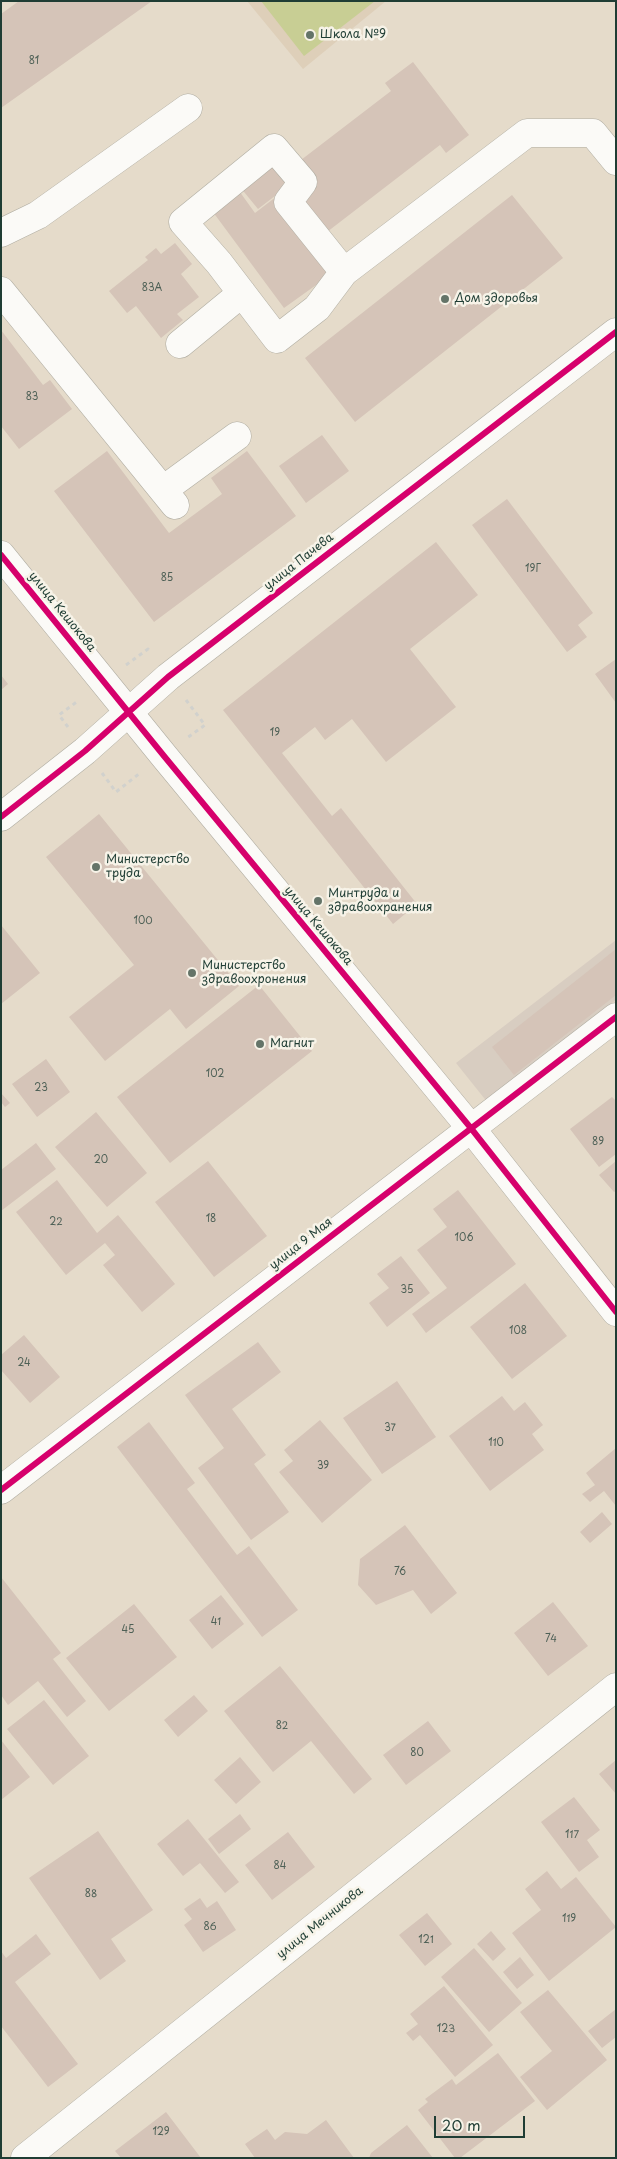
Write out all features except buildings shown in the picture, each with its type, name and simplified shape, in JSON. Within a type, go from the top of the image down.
[{"type":"street","points":[[1,233],[38,215],[188,108]]},
{"type":"street","points":[[344,272],[288,202],[303,182],[274,148],[183,222],[219,263],[277,339],[317,308],[344,272],[528,133],[593,133],[616,161]]},
{"type":"street","points":[[1,291],[169,497],[237,436]]},
{"type":"street","points":[[180,344],[242,293]]},
{"type":"street","name":"улица Пачева","points":[[1,816],[86,751],[168,677],[616,332]]},
{"type":"street","name":"улица Кешокова","points":[[1,554],[128,712],[470,1128],[616,1312]]},
{"type":"street","name":"улица 9 Мая","points":[[1,1490],[616,1017]]},
{"type":"street","name":"улица Мечникова","points":[[25,2158],[616,1687]]},
{"type":"path","points":[[181,743],[205,725],[185,698]]},
{"type":"path","points":[[72,734],[59,715],[78,701]]},
{"type":"path","points":[[99,769],[116,792],[144,771]]},
{"type":"shaded area","name":"Школа №9","points":[[247,1],[386,1],[303,69]]},
{"type":"shaded area","points":[[616,940],[616,1000],[488,1103],[456,1063]]},
{"type":"green space","name":"Школа №9","points":[[261,1],[375,1],[304,56]]},
{"type":"cycle path","points":[[1,817],[85,751],[168,677],[616,332]]},
{"type":"cycle path","points":[[1,555],[470,1127],[616,1312]]},
{"type":"cycle path","points":[[1,1490],[616,1017]]},
{"type":"place","name":"Школа №9","points":[[310,35]]},
{"type":"place","name":"Дом здоровья","points":[[445,299]]},
{"type":"place","name":"Министерство труда","points":[[96,867]]},
{"type":"place","name":"Минтруда и здравоохранения","points":[[318,901]]},
{"type":"place","name":"Министерство здравоохронения","points":[[192,973]]},
{"type":"place","name":"Магнит","points":[[260,1044]]}]
